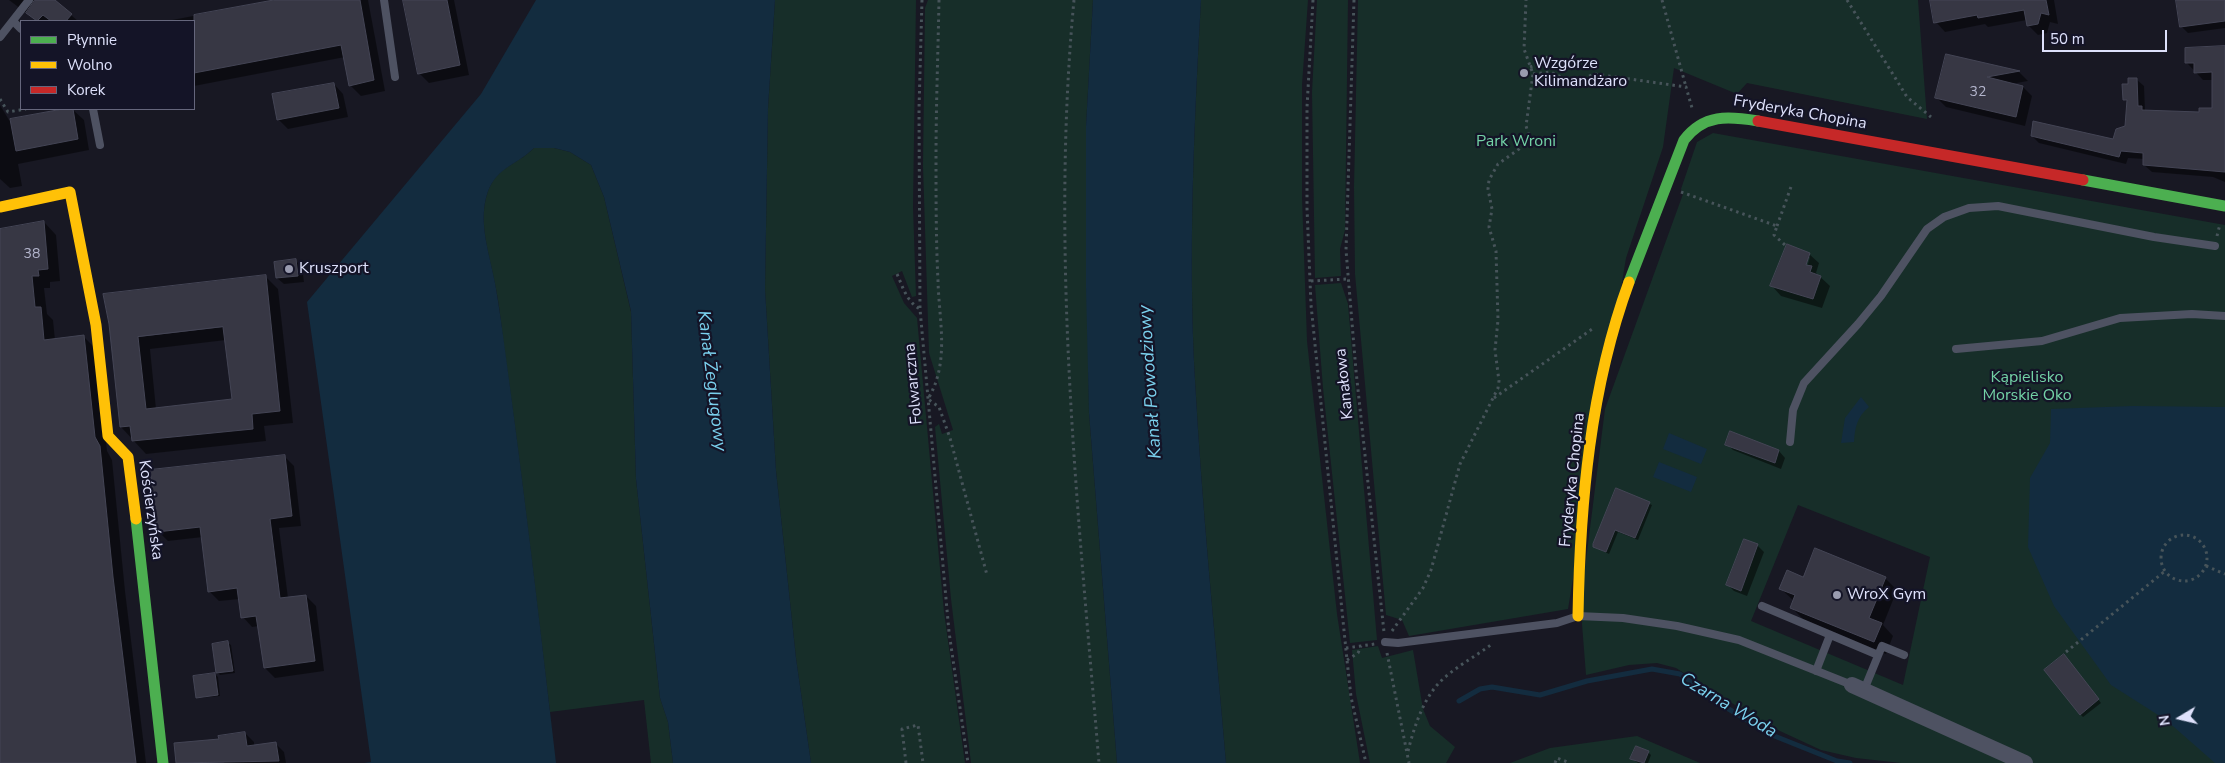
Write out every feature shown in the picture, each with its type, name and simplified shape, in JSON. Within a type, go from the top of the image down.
[{"type":"street","name":"Fryderyka Chopina","points":[[1578,616],[1587,468],[1601,387],[1627,286],[1679,147],[1687,134],[1698,124],[1714,117],[1733,117],[2225,206]]},
{"type":"street","name":"Kościerzyńska","points":[[0,207],[70,192],[96,325],[108,436],[128,456],[150,633],[163,763]]},
{"type":"street","points":[[1858,688],[2025,763]]},
{"type":"lane","points":[[0,37],[29,0]]},
{"type":"lane","points":[[384,0],[395,77]]},
{"type":"lane","points":[[13,21],[20,28]]},
{"type":"lane","points":[[93,110],[100,144]]},
{"type":"lane","points":[[1790,442],[1793,410],[1804,383],[1863,317],[1927,229],[1944,217],[1969,208],[1998,206],[2154,237],[2215,246]]},
{"type":"lane","points":[[1956,349],[2042,340],[2120,318],[2192,314],[2225,316]]},
{"type":"lane","points":[[1762,606],[1878,655]]},
{"type":"lane","points":[[1385,642],[1398,643],[1509,630],[1557,623],[1578,616],[1623,618],[1677,626],[1739,640],[1858,688],[1882,646],[1904,654]]},
{"type":"lane","points":[[1816,671],[1830,635]]},
{"type":"path","name":"Folwarczna","points":[[922,0],[919,108],[920,309],[949,632],[968,763]]},
{"type":"path","points":[[939,0],[936,159],[938,282],[942,340],[940,372],[937,383],[928,399],[939,407],[950,438],[987,575]]},
{"type":"path","points":[[1074,0],[1064,170],[1068,339],[1099,763]]},
{"type":"path","points":[[1313,0],[1307,107],[1310,281],[1329,497],[1351,697],[1366,763]]},
{"type":"path","name":"Kanałowa","points":[[1354,0],[1346,250],[1348,279],[1385,642],[1409,763]]},
{"type":"path","points":[[1385,642],[1423,588],[1431,570],[1460,464],[1494,399],[1499,381],[1495,350],[1498,320],[1496,251],[1489,227],[1492,209],[1488,189],[1489,180],[1498,164],[1519,150],[1529,136],[1526,126],[1533,74],[1524,49],[1526,0]]},
{"type":"path","points":[[1662,0],[1698,124]]},
{"type":"path","points":[[1847,0],[1907,97],[1931,117]]},
{"type":"path","points":[[1530,67],[1545,62],[1549,53]]},
{"type":"path","points":[[1533,74],[1550,72],[1568,80],[1578,80],[1595,74],[1686,87]]},
{"type":"path","points":[[0,99],[8,112],[20,110]]},
{"type":"path","points":[[1785,244],[1774,235],[1792,184]]},
{"type":"path","points":[[1676,190],[1777,226]]},
{"type":"path","points":[[897,274],[905,294],[912,305],[920,309]]},
{"type":"path","points":[[1310,281],[1348,279]]},
{"type":"path","points":[[1494,399],[1593,327],[1611,318],[1618,318]]},
{"type":"path","points":[[2178,535],[2191,535],[2203,544],[2208,558],[2200,576],[2186,581],[2178,580],[2165,571],[2161,553],[2166,543],[2178,535]]},
{"type":"path","points":[[2206,566],[2225,574]]},
{"type":"path","points":[[2066,652],[2165,571]]},
{"type":"path","points":[[1408,754],[1419,717],[1430,695],[1439,683],[1509,630]]},
{"type":"path","points":[[1346,648],[1361,645],[1358,653],[1347,660]]},
{"type":"path","points":[[906,763],[902,729],[918,725],[924,763]]},
{"type":"path","points":[[1555,763],[1557,758],[1570,763]]},
{"type":"green space","points":[[775,0],[916,0],[913,207],[916,296],[912,297],[902,271],[892,276],[904,303],[917,318],[944,612],[965,763],[811,763],[796,658],[776,471],[765,289],[768,108]]},
{"type":"green space","points":[[928,0],[1093,0],[1086,127],[1089,413],[1117,763],[971,763],[951,599],[935,427],[939,424],[942,434],[953,430],[929,353],[923,166],[925,8]]},
{"type":"green space","points":[[1201,0],[1308,0],[1302,85],[1302,197],[1307,341],[1337,614],[1360,763],[1226,763],[1201,476],[1193,333],[1193,190]]},
{"type":"green space","points":[[1317,0],[1348,0],[1345,230],[1340,249],[1341,276],[1315,278],[1312,92]]},
{"type":"green space","name":"Park Wroni","points":[[1358,0],[1918,0],[1927,119],[1747,83],[1737,94],[1674,68],[1663,147],[1626,258],[1568,609],[1409,636],[1402,620],[1386,615],[1355,274],[1354,187]]},
{"type":"green space","name":"Kąpielisko Morskie Oko","points":[[1713,133],[2225,225],[2225,763],[1901,763],[1856,758],[1821,750],[1767,725],[1676,668],[1657,663],[1629,665],[1586,675],[1582,624],[1584,576],[1605,409],[1683,194],[1681,189],[1697,142]],"holes":[[[1798,505],[1930,557],[1903,685],[1751,621]]]},
{"type":"green space","points":[[534,148],[554,148],[570,152],[591,165],[604,197],[631,312],[636,479],[660,698],[668,722],[673,763],[651,763],[644,700],[550,712],[500,312],[484,230],[486,198],[494,179]]},
{"type":"green space","points":[[1341,283],[1348,304],[1377,640],[1350,643],[1323,388],[1315,285]]},
{"type":"green space","points":[[1378,646],[1382,658],[1413,650],[1423,709],[1430,726],[1455,747],[1446,763],[1370,763],[1356,694],[1352,650]]},
{"type":"green space","points":[[1637,736],[1700,763],[1510,763],[1550,748]]},
{"type":"water","name":"Kanał Żeglugowy","points":[[536,0],[775,0],[768,108],[765,289],[776,471],[796,658],[811,763],[673,763],[668,722],[660,698],[636,479],[631,311],[604,197],[591,165],[570,152],[554,148],[534,148],[506,168],[494,180],[486,198],[484,230],[495,283],[512,402],[556,763],[364,763],[371,762],[307,302],[481,94]]},
{"type":"water","name":"Kanał Powodziowy","points":[[1093,0],[1201,0],[1193,190],[1193,333],[1201,476],[1226,763],[1117,763],[1089,413],[1086,288],[1086,126]]},
{"type":"water","points":[[1861,397],[1869,407],[1857,423],[1854,442],[1841,443],[1845,418]]},
{"type":"water","points":[[2133,406],[2225,407],[2225,763],[2215,763],[2166,720],[2111,685],[2054,606],[2028,547],[2030,478],[2050,443],[2051,409]]},
{"type":"water","points":[[1669,433],[1707,449],[1701,464],[1663,449]]},
{"type":"water","points":[[1659,462],[1697,477],[1691,492],[1653,477]]},
{"type":"building","points":[[35,0],[55,0],[72,14],[67,20],[50,20],[43,15],[36,20],[26,13]]},
{"type":"building","points":[[274,0],[360,0],[374,80],[349,86],[341,45],[195,73],[194,15]]},
{"type":"building","points":[[403,0],[447,0],[460,65],[418,74]]},
{"type":"building","points":[[1930,0],[2046,0],[2049,15],[2041,13],[2038,24],[2027,26],[2024,10],[1978,18],[1977,15],[1934,23]]},
{"type":"building","points":[[2176,0],[2225,0],[2225,21],[2180,27]]},
{"type":"building","points":[[2225,46],[2225,172],[2143,165],[2143,153],[2121,151],[2119,157],[2031,136],[2033,121],[2113,139],[2116,129],[2125,126],[2127,100],[2123,100],[2122,84],[2128,84],[2128,78],[2137,78],[2138,106],[2142,106],[2142,110],[2199,112],[2199,108],[2212,108],[2212,72],[2194,73],[2194,63],[2185,63],[2185,48]]},
{"type":"building","points":[[1946,54],[2020,71],[1987,77],[2023,86],[2016,117],[1935,98]]},
{"type":"building","points":[[334,83],[339,108],[277,120],[272,94]]},
{"type":"building","points":[[58,110],[73,110],[78,139],[16,151],[10,119]]},
{"type":"building","points":[[44,221],[48,269],[38,270],[39,276],[32,276],[35,307],[41,307],[44,340],[84,335],[95,437],[100,446],[113,577],[136,763],[0,763],[0,229]]},
{"type":"building","points":[[1787,244],[1810,253],[1806,265],[1812,266],[1810,272],[1821,276],[1813,299],[1770,286]]},
{"type":"building","points":[[296,259],[298,276],[276,278],[274,262]]},
{"type":"building","points":[[266,275],[280,411],[252,414],[253,429],[132,441],[130,426],[120,427],[109,324],[103,294]],"holes":[[[223,327],[232,399],[146,409],[138,337]]]},
{"type":"building","points":[[1730,431],[1779,450],[1775,463],[1725,445]]},
{"type":"building","points":[[285,455],[292,516],[270,519],[280,598],[306,595],[315,661],[264,668],[256,616],[241,618],[237,588],[208,592],[200,527],[157,532],[150,470]]},
{"type":"building","points":[[1616,488],[1650,502],[1635,538],[1615,530],[1606,552],[1593,547],[1593,544]]},
{"type":"building","points":[[1744,539],[1758,544],[1741,591],[1726,585]]},
{"type":"building","name":"WroX Gym","points":[[1815,548],[1886,577],[1869,618],[1882,623],[1874,642],[1790,608],[1795,595],[1779,589],[1787,570],[1803,577]]},
{"type":"building","points":[[228,641],[233,671],[216,673],[212,644]]},
{"type":"building","points":[[2064,654],[2099,699],[2080,715],[2044,670]]},
{"type":"building","points":[[215,673],[218,695],[196,698],[193,676]]},
{"type":"building","points":[[245,732],[247,746],[276,742],[279,761],[176,763],[174,743],[219,739],[218,736]]},
{"type":"building","points":[[1636,746],[1649,751],[1644,763],[1630,759]]},
{"type":"waterway","name":"Czarna Woda","points":[[1459,701],[1480,689],[1492,687],[1540,695],[1587,681],[1652,669],[1680,674],[1727,708],[1772,735],[1837,761],[1850,763]]},
{"type":"traffic: fast","points":[[1629,282],[1684,140],[1700,125],[1708,121],[1727,118],[1758,121]]},
{"type":"traffic: fast","points":[[2083,180],[2225,206]]},
{"type":"traffic: fast","points":[[136,519],[163,763]]},
{"type":"traffic: slow","points":[[0,207],[70,192],[96,325],[108,436],[128,457],[136,519]]},
{"type":"traffic: slow","points":[[1578,616],[1581,531],[1596,405],[1605,363],[1629,282]]},
{"type":"traffic: jam","points":[[1758,121],[2083,180]]},
{"type":"place","name":"Wzgórze Kilimandżaro","points":[[1524,73]]},
{"type":"place","name":"Kruszport","points":[[289,269]]},
{"type":"place","name":"WroX Gym","points":[[1837,595]]}]
